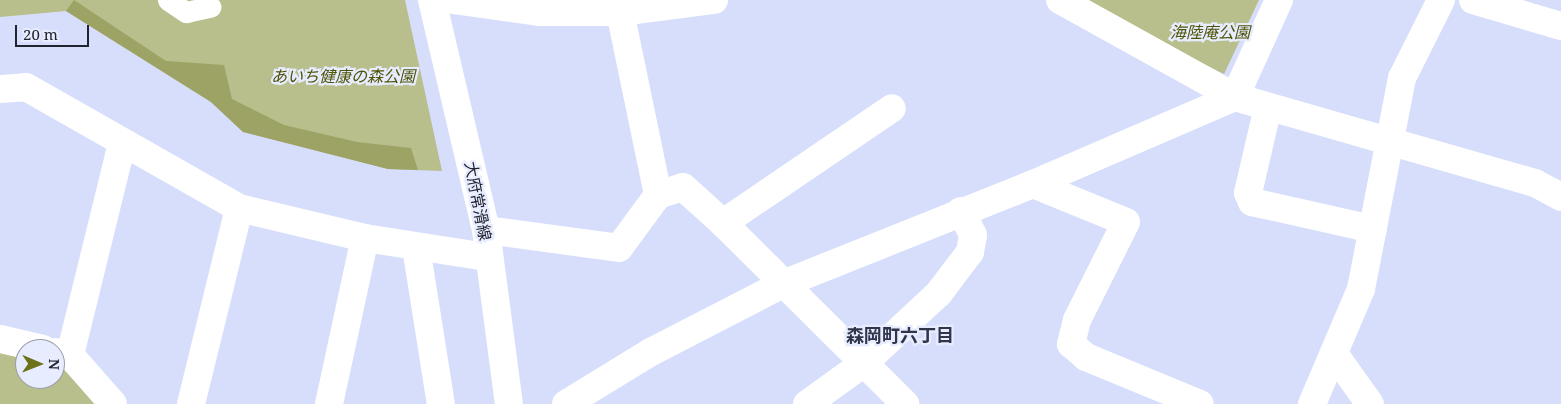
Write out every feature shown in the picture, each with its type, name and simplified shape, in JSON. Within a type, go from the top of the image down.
[{"type":"street","points":[[168,0],[186,12],[210,7]]},
{"type":"street","name":"大府常滑線","points":[[432,0],[486,230],[487,257],[509,404]]},
{"type":"street","points":[[453,0],[539,12],[620,12],[714,0]]},
{"type":"street","points":[[1060,0],[1235,96],[1391,143],[1535,183],[1561,197]]},
{"type":"street","points":[[566,404],[651,352],[783,284],[961,211],[1033,184],[1235,96],[1279,0]]},
{"type":"street","points":[[1312,404],[1335,355],[1361,289],[1391,143],[1402,78],[1441,0]]},
{"type":"street","points":[[1473,0],[1561,26]]},
{"type":"street","points":[[620,12],[658,194]]},
{"type":"street","points":[[0,89],[26,87],[239,208],[366,238],[487,257]]},
{"type":"street","points":[[1268,106],[1248,193],[1252,202],[1373,229]]},
{"type":"street","points":[[723,223],[892,108]]},
{"type":"street","points":[[65,342],[122,143]]},
{"type":"street","points":[[1033,184],[1126,222],[1077,320],[1071,344],[1086,357],[1200,404]]},
{"type":"street","points":[[486,230],[619,248],[658,194],[683,187],[723,223],[905,404]]},
{"type":"street","points":[[191,404],[239,208]]},
{"type":"street","points":[[807,404],[864,363],[939,293],[970,252],[973,235],[961,211]]},
{"type":"street","points":[[329,404],[366,238]]},
{"type":"street","points":[[416,247],[440,404]]},
{"type":"street","points":[[0,339],[15,342]]},
{"type":"street","points":[[1335,355],[1370,404]]},
{"type":"street","points":[[65,356],[113,404]]},
{"type":"green space","name":"あいち健康の森公園","points":[[0,0],[405,0],[442,171],[388,169],[243,132],[211,102],[66,11],[0,17]]},
{"type":"green space","points":[[74,0],[166,61],[224,65],[232,99],[284,125],[357,142],[411,148],[418,170],[388,169],[243,132],[211,102],[66,11]]},
{"type":"green space","name":"海陸庵公園","points":[[1072,0],[1259,0],[1224,74]]},
{"type":"green space","points":[[0,339],[15,345],[15,389],[65,389],[65,361],[113,404],[0,404]]},
{"type":"district","name":"森岡町六丁目","points":[[900,335]]}]
